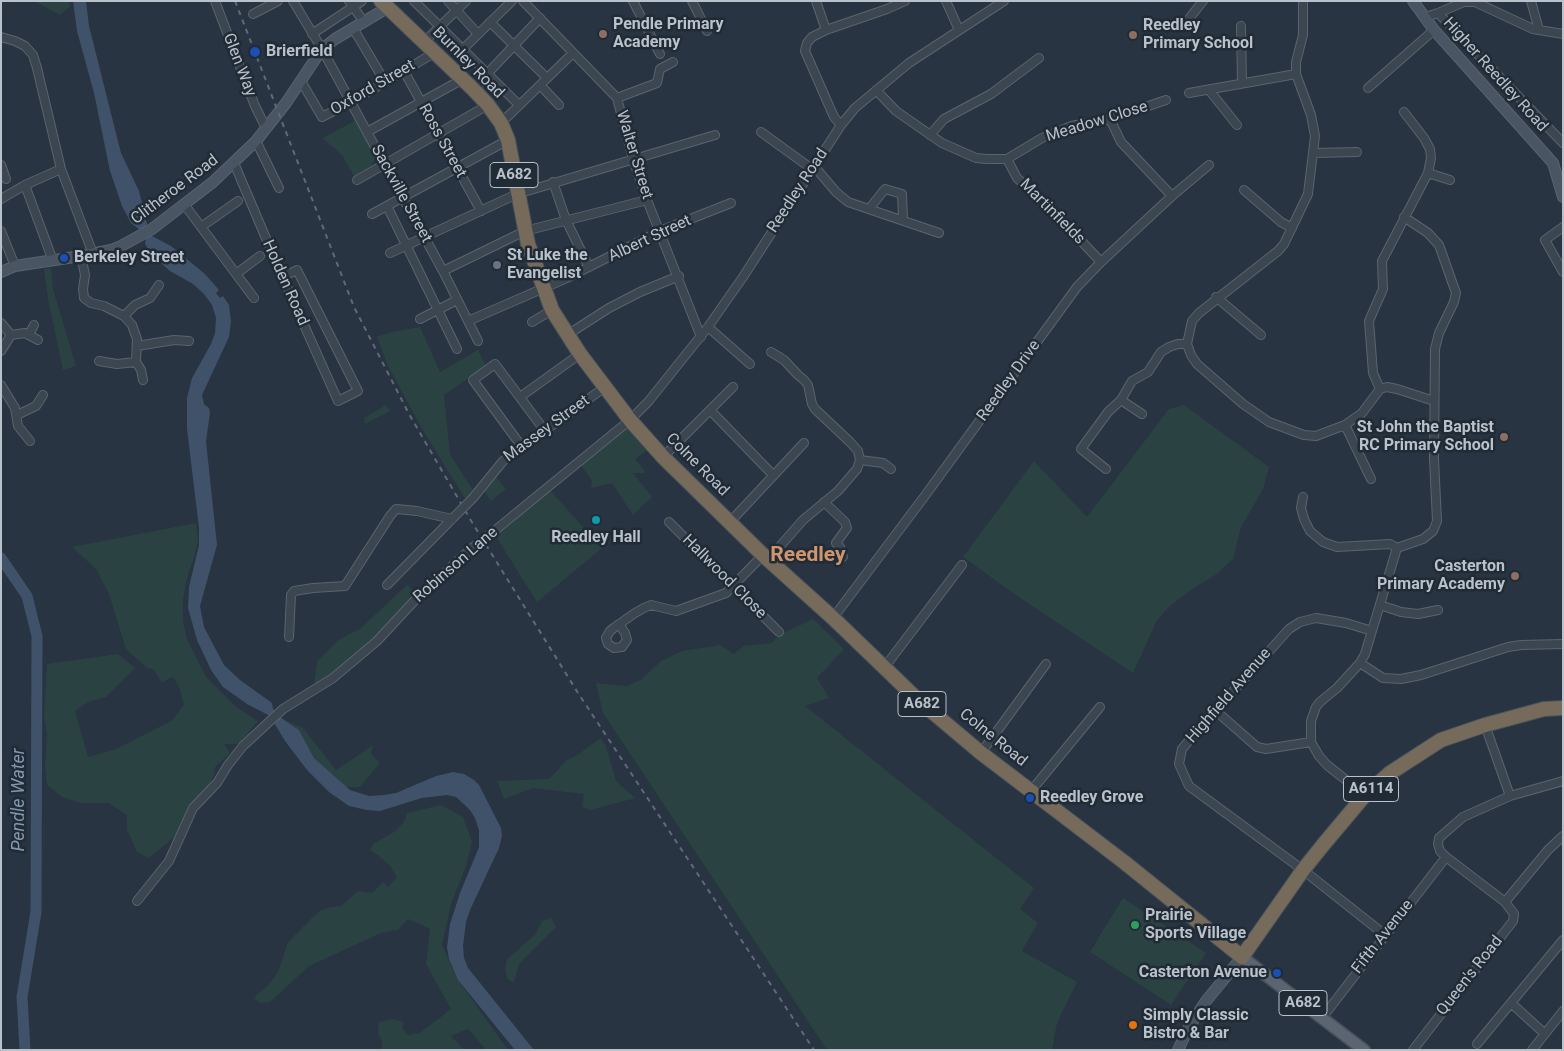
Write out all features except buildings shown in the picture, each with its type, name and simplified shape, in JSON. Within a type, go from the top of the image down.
[{"type":"highway","name":"Burnley Road","points":[[388,4],[423,43],[474,90],[501,123],[508,140],[528,244],[552,310],[580,354],[630,420]]},
{"type":"highway","name":"Colne Road","points":[[630,420],[663,456],[766,558],[833,618],[918,700],[981,753],[1124,862],[1242,957]]},
{"type":"highway","name":"A6114","points":[[1242,957],[1303,870],[1365,795],[1390,773],[1441,740],[1485,725],[1544,709],[1563,708]]},
{"type":"main road","name":"Higher Reedley Road","points":[[1413,1],[1434,30],[1553,163],[1563,197]]},
{"type":"main road","points":[[322,49],[388,4]]},
{"type":"main road","name":"Clitheroe Road","points":[[1,272],[15,266],[93,254],[121,246],[152,229],[234,163],[256,141],[301,81],[322,49]]},
{"type":"main road","points":[[1178,1050],[1189,1027],[1206,1001],[1242,957]]},
{"type":"main road","name":"Colne Road","points":[[1242,957],[1364,1050]]},
{"type":"street","name":"Glen Way","points":[[215,1],[255,106],[266,128]]},
{"type":"street","points":[[253,14],[278,1]]},
{"type":"street","name":"Sackville Street","points":[[293,1],[368,132],[443,271],[478,341]]},
{"type":"street","points":[[312,34],[352,4],[362,1]]},
{"type":"street","points":[[414,1],[519,105]]},
{"type":"street","points":[[448,1],[478,34]]},
{"type":"street","points":[[423,43],[466,1]]},
{"type":"street","points":[[462,50],[512,1]]},
{"type":"street","name":"Walter Street","points":[[523,1],[617,98],[647,200],[702,337]]},
{"type":"street","points":[[633,1],[660,54]]},
{"type":"street","points":[[692,1],[707,31]]},
{"type":"street","points":[[816,1],[826,30]]},
{"type":"street","points":[[884,1],[887,9]]},
{"type":"street","points":[[841,124],[834,117],[805,51],[806,43],[812,37],[826,30],[905,1]]},
{"type":"street","points":[[946,1],[959,30]]},
{"type":"street","name":"Reedley Road","points":[[630,420],[648,402],[702,337],[743,277],[841,124],[855,108],[909,63],[1004,1]]},
{"type":"street","points":[[1188,20],[1203,1]]},
{"type":"street","points":[[1303,1],[1303,35],[1296,62],[1296,74],[1312,115],[1315,136],[1308,194],[1284,244],[1278,251],[1199,313],[1192,321],[1187,344],[1197,364],[1243,404],[1269,422],[1304,435],[1316,436],[1345,425],[1362,413],[1380,389],[1387,387],[1434,401]]},
{"type":"street","points":[[1531,1],[1539,30]]},
{"type":"street","points":[[1425,17],[1464,2],[1475,2],[1533,29],[1563,34]]},
{"type":"street","points":[[352,4],[364,22]]},
{"type":"street","name":"Higher Reedley Road","points":[[1438,13],[1563,143]]},
{"type":"street","points":[[474,90],[540,18]]},
{"type":"street","points":[[490,22],[547,78]]},
{"type":"street","points":[[1241,26],[1242,84]]},
{"type":"street","points":[[353,28],[385,82]]},
{"type":"street","points":[[1368,88],[1434,30]]},
{"type":"street","points":[[1,37],[15,40],[25,46],[33,55],[61,169],[93,254]]},
{"type":"street","name":"Oxford Street","points":[[301,81],[322,117],[434,53]]},
{"type":"street","points":[[501,123],[573,53]]},
{"type":"street","points":[[930,135],[944,119],[991,94],[1039,58]]},
{"type":"street","points":[[617,98],[657,83],[660,69],[673,62]]},
{"type":"street","name":"Ross Street","points":[[404,71],[480,211]]},
{"type":"street","points":[[1189,93],[1296,74]]},
{"type":"street","points":[[368,132],[463,79]]},
{"type":"street","points":[[540,85],[559,106]]},
{"type":"street","points":[[876,90],[896,111],[942,144],[976,158],[987,160],[1007,159]]},
{"type":"street","points":[[1209,90],[1237,125]]},
{"type":"street","name":"Meadow Close","points":[[1007,159],[1042,138],[1071,126],[1110,119],[1166,100]]},
{"type":"street","points":[[356,180],[488,105]]},
{"type":"street","points":[[1380,389],[1373,373],[1369,321],[1383,289],[1382,261],[1428,173],[1432,158],[1430,149],[1404,112]]},
{"type":"street","points":[[1110,119],[1121,142],[1172,196]]},
{"type":"street","points":[[761,132],[813,167],[848,202],[938,232]]},
{"type":"street","points":[[390,253],[517,194],[715,135]]},
{"type":"street","points":[[372,214],[508,140]]},
{"type":"street","points":[[256,141],[279,188]]},
{"type":"street","points":[[1314,153],[1357,152]]},
{"type":"street","name":"Martinfields","points":[[1007,159],[1018,178],[1053,211],[1101,262]]},
{"type":"street","name":"Holden Road","points":[[234,163],[282,277],[338,401],[358,391],[297,270],[282,277]]},
{"type":"street","points":[[1,165],[6,179]]},
{"type":"street","name":"Reedley Drive","points":[[833,618],[1077,288],[1101,262],[1172,196],[1209,165]]},
{"type":"street","points":[[1,199],[61,169]]},
{"type":"street","points":[[1428,173],[1450,180]]},
{"type":"street","points":[[553,182],[566,220],[589,267]]},
{"type":"street","points":[[25,186],[53,261]]},
{"type":"street","points":[[870,209],[885,189],[902,194],[903,220]]},
{"type":"street","points":[[1244,190],[1281,222],[1292,228]]},
{"type":"street","points":[[443,271],[525,231],[647,200]]},
{"type":"street","points":[[201,226],[238,201]]},
{"type":"street","name":"Albert Street","points":[[468,321],[544,289],[660,231],[731,203]]},
{"type":"street","points":[[184,204],[254,298]]},
{"type":"street","points":[[387,206],[457,349]]},
{"type":"street","points":[[1302,497],[1301,508],[1310,532],[1323,542],[1336,547],[1390,544],[1397,548],[1424,539],[1432,531],[1437,520],[1434,459],[1435,349],[1439,333],[1454,302],[1456,293],[1439,245],[1428,233],[1404,217]]},
{"type":"street","points":[[1563,227],[1545,240],[1563,272]]},
{"type":"street","points":[[1,231],[15,266]]},
{"type":"street","points":[[81,256],[85,275],[84,298],[91,303],[104,306],[124,316],[132,325],[137,339],[136,362],[141,370],[143,380]]},
{"type":"street","points":[[236,274],[260,256]]},
{"type":"street","points":[[567,335],[609,308],[678,276]]},
{"type":"street","points":[[124,316],[135,305],[150,298],[159,285]]},
{"type":"street","points":[[1216,298],[1261,335]]},
{"type":"street","points":[[420,319],[457,300]]},
{"type":"street","points":[[532,322],[552,310]]},
{"type":"street","points":[[1,323],[11,335]]},
{"type":"street","points":[[29,335],[34,325]]},
{"type":"street","points":[[708,327],[750,364]]},
{"type":"street","points":[[1,351],[11,335],[25,333],[38,340]]},
{"type":"street","points":[[137,346],[174,340],[189,342]]},
{"type":"street","points":[[1106,469],[1081,449],[1108,412],[1121,400],[1132,381],[1148,372],[1161,352],[1168,347],[1187,344]]},
{"type":"street","points":[[619,624],[650,605],[676,612],[726,593],[766,558],[803,520],[838,491],[857,469],[860,460],[858,451],[815,409],[812,404],[808,384],[784,360],[771,352]]},
{"type":"street","points":[[520,396],[580,354]]},
{"type":"street","points":[[99,361],[117,364],[136,362]]},
{"type":"street","points":[[522,447],[473,380],[495,364],[545,431]]},
{"type":"street","points":[[1,385],[17,415],[18,426],[30,441]]},
{"type":"street","name":"Massey Street","points":[[387,585],[473,498],[497,466],[605,387]]},
{"type":"street","points":[[663,456],[733,387]]},
{"type":"street","points":[[17,415],[36,406],[43,395]]},
{"type":"street","points":[[1121,400],[1142,414]]},
{"type":"street","points":[[710,410],[773,475]]},
{"type":"street","name":"Robinson Lane","points":[[137,901],[169,861],[193,808],[217,784],[228,765],[243,746],[283,709],[333,678],[377,641],[417,598],[472,548],[630,420]]},
{"type":"street","points":[[1345,425],[1371,479]]},
{"type":"street","points":[[730,522],[804,443]]},
{"type":"street","points":[[860,460],[883,462],[891,469]]},
{"type":"street","points":[[824,502],[845,522],[846,528],[836,543],[840,547],[843,557]]},
{"type":"street","points":[[289,637],[291,595],[294,591],[345,586],[390,516],[396,510],[417,511],[453,518]]},
{"type":"street","name":"Hallwood Close","points":[[668,522],[779,632]]},
{"type":"street","points":[[1365,795],[1326,765],[1311,742],[1311,721],[1316,707],[1360,663],[1365,654],[1397,548]]},
{"type":"street","points":[[884,668],[962,565]]},
{"type":"street","points":[[1380,605],[1401,612],[1418,614],[1438,610]]},
{"type":"street","name":"Highfield Avenue","points":[[1372,631],[1346,623],[1316,618],[1300,622],[1289,629],[1182,749],[1179,764],[1189,786],[1303,870],[1385,936]]},
{"type":"street","points":[[1360,663],[1384,678],[1401,679],[1421,675],[1508,647],[1563,644]]},
{"type":"street","points":[[981,753],[1046,664]]},
{"type":"street","points":[[1031,791],[1100,707]]},
{"type":"street","points":[[1215,710],[1257,748],[1266,749],[1311,742]]},
{"type":"street","points":[[1485,725],[1510,796]]},
{"type":"street","points":[[1563,781],[1510,796],[1464,817],[1442,834],[1438,844],[1440,851],[1446,857],[1505,902],[1548,850],[1563,836]]},
{"type":"street","name":"Fifth Avenue","points":[[1322,1018],[1446,857]]},
{"type":"street","name":"Queen's Road","points":[[1413,1050],[1513,921],[1514,914],[1505,902]]},
{"type":"street","points":[[1477,1044],[1562,944]]},
{"type":"street","points":[[1511,1003],[1545,1034]]},
{"type":"street","points":[[1532,1050],[1563,1011]]},
{"type":"green space","points":[[34,1],[69,1],[70,7],[60,15]]},
{"type":"green space","points":[[356,120],[376,159],[371,164],[372,166],[354,176],[342,155],[323,138]]},
{"type":"green space","points":[[51,268],[53,289],[76,366],[63,370],[48,299],[44,269]]},
{"type":"green space","points":[[420,327],[440,372],[478,350],[486,366],[444,395],[450,454],[474,492],[466,500],[421,427],[388,366],[377,337],[391,332]]},
{"type":"green space","points":[[386,405],[390,411],[365,424],[364,418]]},
{"type":"green space","points":[[1184,405],[1269,467],[1263,489],[1241,527],[1233,559],[1217,574],[1170,606],[1157,620],[1133,673],[1023,600],[963,557],[1034,461],[1087,517],[1169,409]]},
{"type":"green space","points":[[627,427],[647,450],[635,459],[646,473],[633,473],[652,497],[633,515],[612,483],[591,488],[592,481],[581,465]]},
{"type":"green space","points":[[494,474],[506,489],[491,501],[483,490]]},
{"type":"green space","points":[[550,490],[602,548],[537,602],[495,535]]},
{"type":"green space","points":[[196,523],[198,540],[183,600],[183,621],[187,639],[206,677],[236,707],[258,721],[239,744],[224,744],[230,753],[215,767],[214,775],[205,793],[179,833],[149,858],[137,852],[127,830],[127,815],[109,803],[81,803],[62,797],[47,785],[45,767],[47,734],[44,716],[47,664],[118,654],[135,668],[106,697],[88,702],[75,711],[88,757],[116,749],[173,720],[184,704],[179,687],[173,677],[162,682],[153,669],[147,668],[126,649],[109,594],[96,569],[72,547]]},
{"type":"green space","points":[[407,585],[418,595],[381,633],[351,660],[314,686],[317,662],[337,641],[361,628]]},
{"type":"green space","points":[[813,619],[844,649],[817,678],[829,698],[805,706],[1034,888],[1020,909],[1038,923],[1022,951],[1077,982],[1057,1023],[1052,1050],[827,1050],[603,713],[596,683],[627,686],[642,679],[661,661],[682,651],[720,645],[734,654],[743,646],[771,643],[781,634]]},
{"type":"green space","points":[[286,720],[303,728],[336,770],[373,745],[371,754],[380,763],[360,787],[346,787],[314,758],[299,730]]},
{"type":"green space","points":[[600,738],[606,746],[616,781],[635,798],[591,810],[582,807],[584,794],[533,788],[504,799],[497,781],[549,779],[566,761]]},
{"type":"green space","points":[[441,805],[463,817],[472,842],[466,866],[451,904],[442,945],[458,980],[508,1050],[486,1050],[468,1029],[451,1036],[464,1050],[382,1050],[382,1041],[378,1033],[379,1022],[392,1019],[404,1022],[402,1028],[408,1035],[420,1033],[451,1009],[426,964],[430,929],[408,919],[398,930],[381,933],[309,966],[270,1002],[260,1003],[254,998],[271,982],[278,972],[288,942],[321,910],[341,906],[358,891],[372,893],[383,882],[388,887],[397,877],[390,866],[370,850],[373,844],[394,832],[404,822],[407,813]]},
{"type":"green space","name":"Prairie Sports Village","points":[[1123,898],[1206,953],[1171,1005],[1090,952]]},
{"type":"green space","points":[[551,918],[556,927],[519,964],[514,982],[508,980],[505,971],[507,959],[535,935],[542,921]]},
{"type":"water","points":[[73,1],[86,1],[89,26],[121,153],[139,191],[147,224],[146,227],[152,236],[171,246],[205,274],[219,290],[216,293],[220,298],[223,296],[229,305],[231,322],[229,337],[202,395],[204,404],[209,408],[210,413],[206,441],[217,545],[200,606],[204,627],[224,665],[240,680],[272,703],[273,709],[280,717],[299,730],[314,758],[350,790],[369,796],[396,793],[436,776],[453,772],[464,774],[479,785],[501,828],[502,836],[499,848],[466,922],[463,946],[464,958],[468,968],[534,1050],[515,1050],[458,980],[449,959],[447,947],[450,924],[460,893],[479,847],[479,830],[470,810],[456,797],[447,795],[422,798],[380,811],[349,806],[329,792],[307,770],[285,741],[270,716],[247,704],[223,687],[211,670],[197,640],[188,608],[189,587],[199,545],[199,528],[187,429],[187,398],[192,378],[215,333],[216,318],[212,305],[204,294],[193,284],[170,271],[153,256],[147,248],[146,239],[140,230],[131,223],[122,206],[110,171],[94,93],[77,31]]},
{"type":"waterway","name":"Pendle Water","points":[[1,558],[27,596],[37,636],[36,912],[22,997],[25,1050]]},
{"type":"railway","points":[[235,1],[354,307],[409,414],[470,519],[578,693],[814,1050]]},
{"type":"place","name":"Pendle Primary Academy","points":[[603,34]]},
{"type":"place","name":"Reedley Primary School","points":[[1133,35]]},
{"type":"place","name":"Brierfield","points":[[255,52]]},
{"type":"place","name":"Berkeley Street","points":[[64,258]]},
{"type":"place","name":"St Luke the Evangelist","points":[[497,265]]},
{"type":"place","name":"St John the Baptist RC Primary School","points":[[1504,437]]},
{"type":"place","name":"Reedley Hall","points":[[596,520]]},
{"type":"place","name":"Casterton Primary Academy","points":[[1515,576]]},
{"type":"place","name":"Reedley Grove","points":[[1030,798]]},
{"type":"place","name":"Prairie Sports Village","points":[[1135,925]]},
{"type":"place","name":"Casterton Avenue","points":[[1277,973]]},
{"type":"place","name":"Simply Classic Bistro & Bar","points":[[1133,1025]]},
{"type":"district","name":"Reedley","points":[[808,556]]}]
